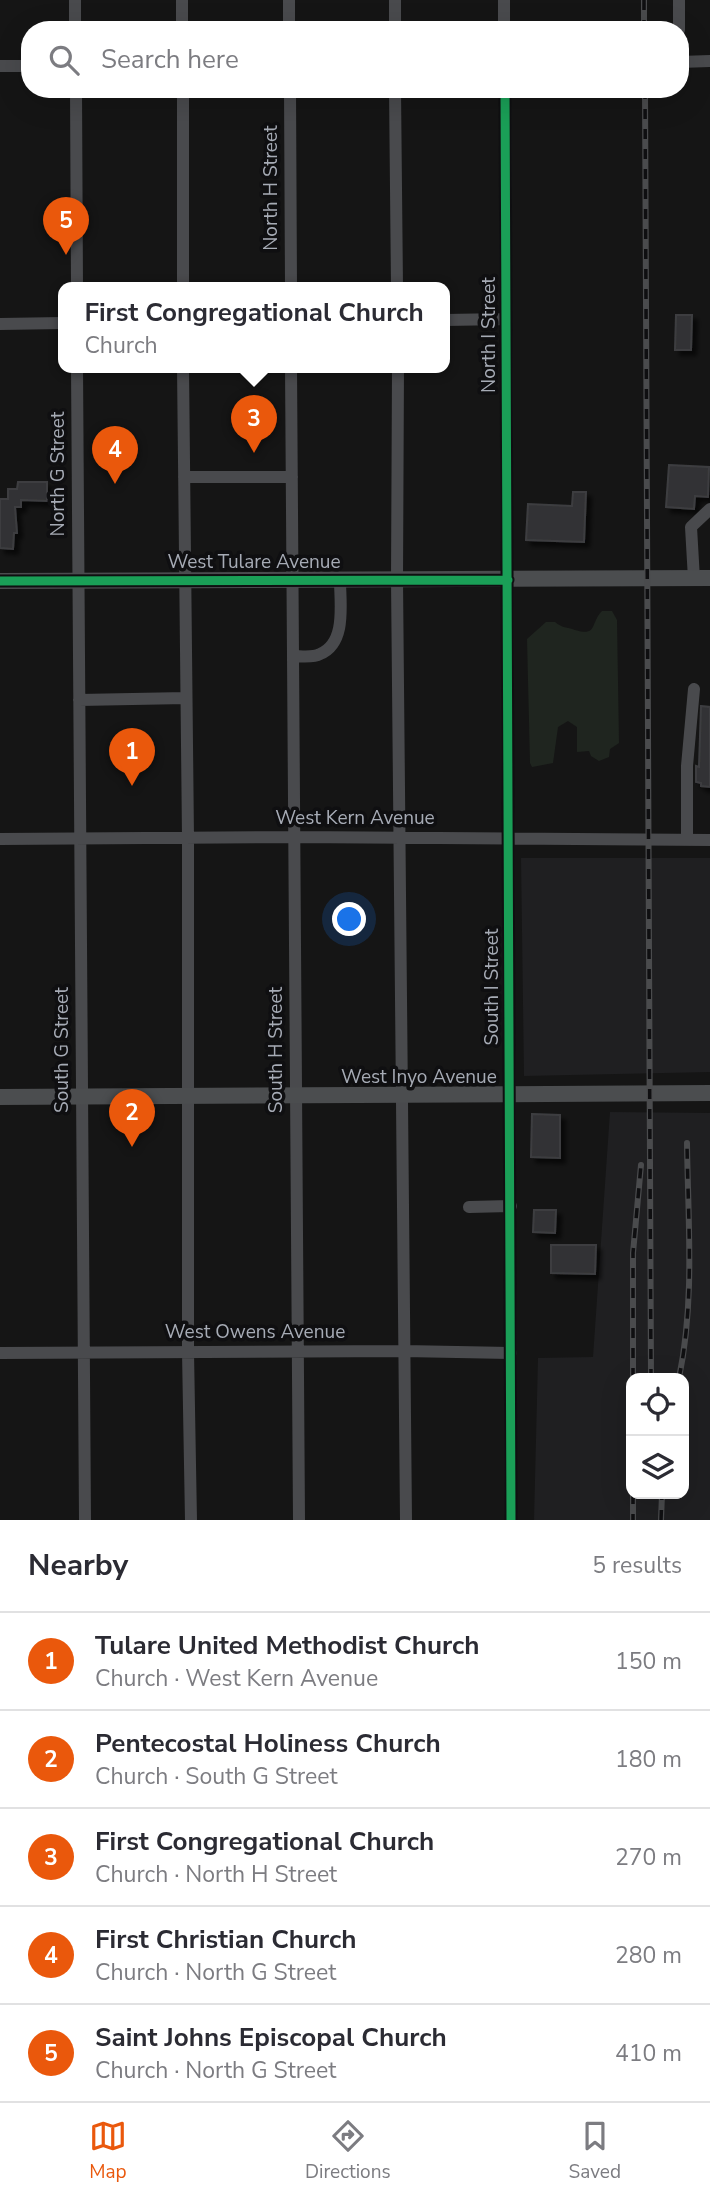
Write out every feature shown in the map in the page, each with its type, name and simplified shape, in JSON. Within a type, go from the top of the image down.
[{"type":"main road","name":"West Tulare Avenue","points":[[0,581],[702,579]]},
{"type":"main road","name":"West Inyo Avenue","points":[[0,1097],[710,1093]]},
{"type":"street","points":[[75,0],[75,21]]},
{"type":"street","points":[[182,0],[183,21]]},
{"type":"street","points":[[289,0],[289,21]]},
{"type":"street","points":[[395,0],[395,21]]},
{"type":"street","points":[[504,0],[504,21]]},
{"type":"street","points":[[679,0],[679,21]]},
{"type":"street","points":[[689,62],[710,61]]},
{"type":"street","points":[[0,66],[21,66]]},
{"type":"street","points":[[76,98],[77,282]]},
{"type":"street","points":[[183,98],[183,282]]},
{"type":"street","name":"North H Street","points":[[290,98],[291,282]]},
{"type":"street","points":[[396,98],[397,282]]},
{"type":"street","name":"North I Street","points":[[505,98],[508,580]]},
{"type":"street","points":[[450,320],[506,319]]},
{"type":"street","points":[[0,324],[58,323]]},
{"type":"street","name":"North G Street","points":[[77,373],[78,580]]},
{"type":"street","points":[[183,373],[191,1520]]},
{"type":"street","points":[[291,373],[293,579]]},
{"type":"street","points":[[398,373],[397,580],[406,1520]]},
{"type":"street","points":[[184,477],[292,477]]},
{"type":"street","points":[[702,579],[691,527],[710,509]]},
{"type":"street","name":"South H Street","points":[[293,579],[299,1520]]},
{"type":"street","name":"South G Street","points":[[78,580],[85,1520]]},
{"type":"street","points":[[293,656],[319,656],[333,646],[340,628],[340,580]]},
{"type":"street","name":"South I Street","points":[[508,580],[511,1520]]},
{"type":"street","points":[[687,839],[687,766],[694,689]]},
{"type":"street","points":[[79,700],[186,698]]},
{"type":"street","name":"West Kern Avenue","points":[[0,839],[295,837],[710,840]]},
{"type":"street","points":[[468,1207],[511,1206]]},
{"type":"street","name":"West Owens Avenue","points":[[0,1353],[511,1353]]},
{"type":"shaded area","points":[[602,611],[612,611],[617,620],[619,743],[610,749],[609,757],[599,761],[591,756],[589,751],[577,752],[577,727],[568,721],[558,727],[553,763],[532,767],[527,639],[546,622],[555,622],[587,632],[593,628]]},
{"type":"shaded area","points":[[521,858],[710,858],[710,1072],[524,1076]]},
{"type":"shaded area","points":[[610,1112],[710,1113],[710,1520],[534,1520],[538,1358],[593,1357]]},
{"type":"building","points":[[676,315],[692,315],[691,350],[675,350]]},
{"type":"building","points":[[669,465],[709,467],[708,497],[695,496],[694,509],[666,507]]},
{"type":"building","points":[[18,482],[47,482],[47,501],[21,500],[21,507],[15,507],[17,533],[14,533],[13,549],[0,548],[0,499],[8,499],[8,489],[17,489]]},
{"type":"building","points":[[573,492],[586,492],[584,542],[526,540],[528,504],[572,506]]},
{"type":"building","points":[[701,706],[710,707],[710,787],[696,782]]},
{"type":"building","points":[[532,1114],[560,1115],[560,1158],[531,1157]]},
{"type":"building","points":[[534,1210],[556,1210],[555,1233],[533,1232]]},
{"type":"building","points":[[551,1245],[596,1245],[595,1274],[551,1273]]},
{"type":"railway","points":[[644,0],[644,21]]},
{"type":"railway","points":[[645,98],[651,1373]]},
{"type":"railway","points":[[680,1373],[689,1291],[687,1143]]},
{"type":"railway","points":[[633,1373],[633,1253],[641,1165]]},
{"type":"railway","points":[[633,1499],[633,1520]]},
{"type":"railway","points":[[661,1520],[662,1499]]},
{"type":"cycle path","points":[[505,98],[511,1520]]},
{"type":"cycle path","points":[[0,581],[508,580]]},
{"type":"place","name":"Saint Johns Episcopal Church","points":[[66,255]]},
{"type":"place","name":"First Congregational Church","points":[[254,453]]},
{"type":"place","name":"First Christian Church","points":[[115,484]]},
{"type":"place","name":"Tulare United Methodist Church","points":[[132,786]]},
{"type":"place","name":"Pentecostal Holiness Church","points":[[132,1147]]}]
